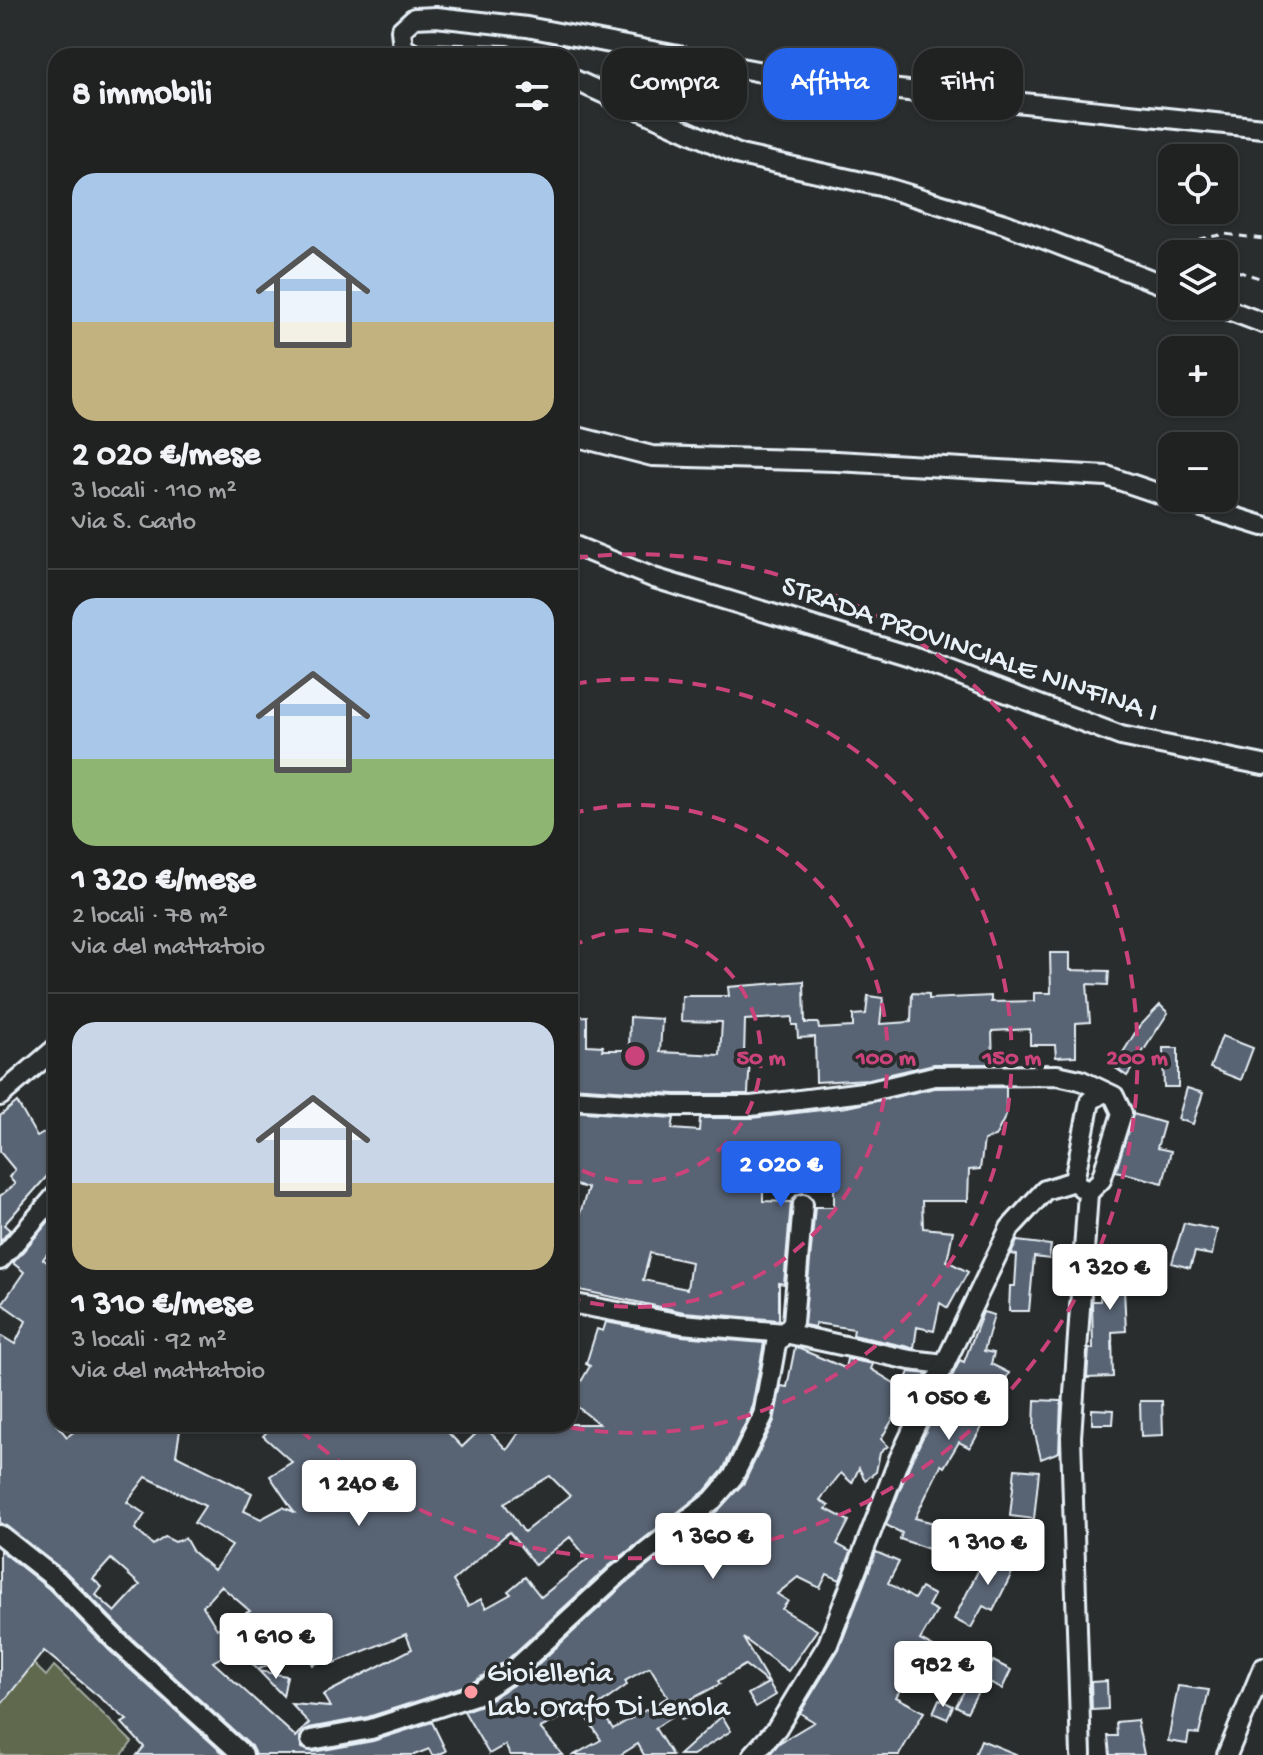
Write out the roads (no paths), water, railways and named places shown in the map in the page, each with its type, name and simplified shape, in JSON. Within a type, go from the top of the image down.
[{"type":"street","points":[[403,48],[401,30],[414,18],[436,17],[527,27],[803,80],[1263,128]]},
{"type":"street","points":[[578,82],[740,155],[880,186],[1005,224],[1158,283]]},
{"type":"street","points":[[1238,314],[1263,323]]},
{"type":"street","points":[[578,437],[652,456],[836,461],[1107,476],[1158,493]]},
{"type":"street","points":[[1218,512],[1263,526]]},
{"type":"street","name":"STRADA PROVINCIALE NINFINA I","points":[[578,547],[668,583],[910,656],[1121,736],[1263,765]]},
{"type":"street","points":[[0,1096],[48,1055]]},
{"type":"street","points":[[578,1100],[675,1106],[751,1106],[871,1091],[934,1076],[1057,1075],[1080,1080],[1114,1096],[1122,1113],[1101,1180],[1081,1187],[1053,1186],[1036,1197],[1010,1228],[877,1509],[828,1644],[777,1728],[753,1755]]},
{"type":"street","points":[[1081,1755],[1071,1437],[1081,1187],[1090,1101],[1104,1092]]},
{"type":"street","points":[[0,1260],[48,1204]]},
{"type":"street","points":[[310,1742],[371,1729],[475,1695],[514,1670],[617,1575],[713,1500],[733,1477],[763,1416],[776,1344],[793,1322],[803,1204]]},
{"type":"street","points":[[578,1304],[682,1324],[785,1333],[910,1360],[945,1364]]},
{"type":"street","points":[[0,1535],[57,1580],[118,1642],[243,1755]]},
{"type":"street","points":[[1227,1755],[1263,1668]]},
{"type":"place","name":"Gioielleria Lab.Orafo Di Lenola","points":[[471,1692]]}]
